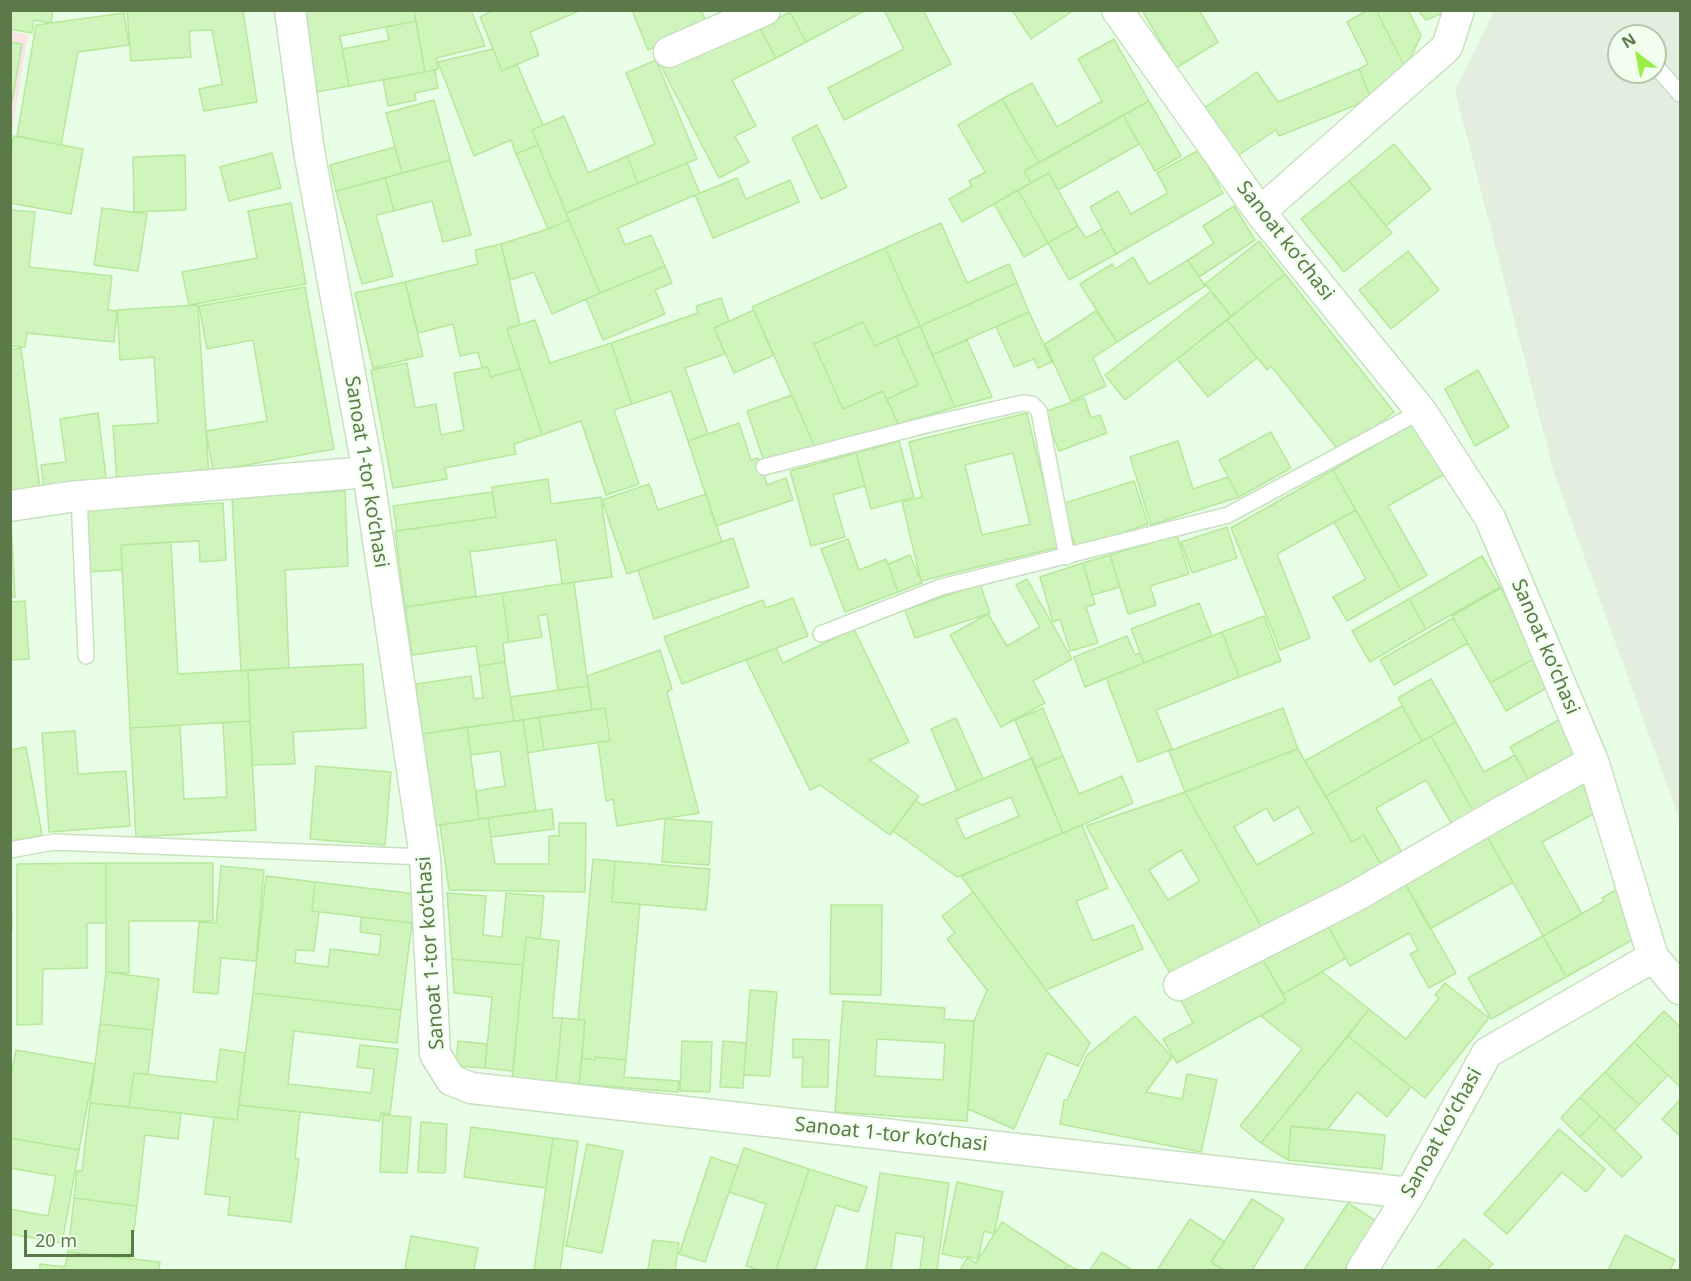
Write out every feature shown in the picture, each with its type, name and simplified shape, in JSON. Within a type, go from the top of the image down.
[{"type":"street","name":"Sanoat 1-tor ko‘chasi","points":[[290,10],[309,151],[368,472],[425,857],[435,1053],[451,1080],[471,1088],[1410,1192]]},
{"type":"street","points":[[669,52],[765,10]]},
{"type":"street","name":"Sanoat koʻchasi","points":[[1117,10],[1260,212],[1421,411],[1490,518],[1593,761],[1653,957],[1487,1053],[1410,1192],[1362,1270]]},
{"type":"street","points":[[1260,212],[1447,47],[1459,10]]},
{"type":"street","points":[[10,506],[79,496],[368,472]]},
{"type":"street","points":[[1179,985],[1354,897],[1593,761]]},
{"type":"street","points":[[1653,957],[1680,989]]},
{"type":"lane","points":[[1667,79],[1680,94]]},
{"type":"lane","points":[[764,467],[937,423],[1023,403],[1032,404],[1039,411],[1067,556]]},
{"type":"lane","points":[[821,634],[941,587],[1228,516],[1421,411]]},
{"type":"lane","points":[[79,496],[86,656]]},
{"type":"lane","points":[[10,850],[54,842],[425,857]]},
{"type":"shaded area","points":[[1494,11],[1680,11],[1680,821],[1554,473],[1455,91]]},
{"type":"shaded area","points":[[11,32],[28,35],[11,138]]},
{"type":"building","points":[[10,10],[53,10],[51,23],[34,20],[32,33],[10,29]]},
{"type":"building","points":[[127,10],[243,10],[257,102],[204,111],[199,89],[222,84],[212,30],[189,31],[191,57],[131,61]]},
{"type":"building","points":[[302,10],[414,10],[416,21],[340,36],[349,86],[317,92]]},
{"type":"building","points":[[414,10],[471,10],[485,46],[436,58],[438,69],[425,72]]},
{"type":"building","points":[[494,10],[581,10],[530,32],[539,55],[502,71],[480,17]]},
{"type":"building","points":[[632,10],[701,10],[707,25],[648,50]]},
{"type":"building","points":[[793,10],[866,10],[806,42],[790,12]]},
{"type":"building","points":[[884,10],[923,10],[951,64],[844,120],[828,88],[904,49]]},
{"type":"building","points":[[1012,10],[1074,10],[1031,39]]},
{"type":"building","points":[[1142,10],[1199,10],[1218,42],[1176,68]]},
{"type":"building","points":[[1368,10],[1376,10],[1406,69],[1371,99],[1359,69],[1368,64],[1347,22]]},
{"type":"building","points":[[1376,10],[1408,10],[1421,35],[1406,69]]},
{"type":"building","points":[[1418,10],[1448,10],[1448,11],[1426,20]]},
{"type":"building","points":[[790,12],[806,42],[776,58],[760,28]]},
{"type":"building","points":[[124,13],[129,45],[78,52],[61,145],[17,136],[36,25]]},
{"type":"building","points":[[416,21],[425,72],[349,86],[342,49],[389,40],[386,27]]},
{"type":"building","points":[[760,28],[776,58],[732,80],[756,126],[735,136],[749,162],[719,178],[661,66]]},
{"type":"building","points":[[1114,39],[1149,101],[1039,163],[1002,99],[1032,83],[1057,127],[1102,101],[1078,59]]},
{"type":"building","points":[[10,42],[22,44],[10,113]]},
{"type":"building","points":[[493,49],[502,71],[517,64],[543,125],[532,130],[538,145],[516,154],[511,140],[474,156],[438,62]]},
{"type":"building","points":[[656,60],[697,159],[638,183],[627,156],[655,144],[626,73]]},
{"type":"building","points":[[1359,69],[1371,99],[1279,136],[1276,130],[1237,156],[1204,108],[1257,72],[1278,102]]},
{"type":"building","points":[[435,70],[438,88],[415,93],[416,100],[388,106],[383,80]]},
{"type":"building","points":[[1002,99],[1039,163],[1024,171],[1031,183],[962,222],[949,199],[972,186],[969,181],[985,172],[958,125]]},
{"type":"building","points":[[434,100],[450,160],[402,173],[386,113]]},
{"type":"building","points":[[1149,101],[1181,156],[1155,171],[1123,115]]},
{"type":"building","points":[[1123,115],[1139,144],[1058,190],[1049,173],[1031,183],[1024,171]]},
{"type":"building","points":[[564,116],[588,173],[627,156],[638,183],[566,213],[532,130]]},
{"type":"building","points":[[817,125],[847,187],[821,199],[792,138]]},
{"type":"building","points":[[14,136],[83,149],[71,214],[10,203],[10,154]]},
{"type":"building","points":[[1394,144],[1431,189],[1386,226],[1349,181]]},
{"type":"building","points":[[538,145],[569,220],[548,229],[516,154]]},
{"type":"building","points":[[395,147],[402,173],[336,191],[330,165]]},
{"type":"building","points":[[1199,150],[1223,193],[1116,254],[1090,207],[1118,191],[1131,214],[1168,193],[1157,173]]},
{"type":"building","points":[[272,153],[281,188],[229,201],[220,167]]},
{"type":"building","points":[[185,155],[186,210],[134,212],[133,157]]},
{"type":"building","points":[[450,160],[471,235],[443,242],[432,201],[394,211],[385,178]]},
{"type":"building","points":[[687,163],[700,193],[618,228],[625,245],[651,235],[665,266],[600,293],[566,213]]},
{"type":"building","points":[[1049,173],[1078,226],[1048,243],[1018,190]]},
{"type":"building","points":[[385,178],[394,211],[376,215],[393,276],[362,284],[336,191]]},
{"type":"building","points":[[737,178],[746,199],[790,180],[799,202],[713,238],[695,195]]},
{"type":"building","points":[[1349,181],[1392,233],[1344,272],[1301,219]]},
{"type":"building","points":[[1018,190],[1048,243],[1024,257],[994,204]]},
{"type":"building","points":[[291,203],[306,284],[189,305],[182,272],[257,258],[248,211]]},
{"type":"building","points":[[1234,206],[1255,240],[1199,277],[1188,260],[1214,243],[1203,226]]},
{"type":"building","points":[[102,208],[147,214],[138,271],[94,265]]},
{"type":"building","points":[[10,210],[35,212],[29,267],[112,276],[108,310],[117,311],[114,342],[27,333],[25,347],[10,346]]},
{"type":"building","points":[[569,220],[600,293],[552,314],[534,272],[510,280],[501,244]]},
{"type":"building","points":[[941,223],[967,283],[1009,264],[1017,283],[920,326],[885,248]]},
{"type":"building","points":[[1078,226],[1086,238],[1102,229],[1116,254],[1069,280],[1048,243]]},
{"type":"building","points":[[1259,241],[1285,274],[1231,316],[1205,284]]},
{"type":"building","points":[[501,244],[520,325],[507,329],[520,369],[490,377],[488,367],[482,368],[478,352],[460,356],[453,324],[418,333],[405,282],[478,264],[475,250]]},
{"type":"building","points":[[885,248],[920,326],[875,346],[863,322],[814,344],[843,409],[883,391],[898,424],[815,447],[752,307]]},
{"type":"building","points":[[1408,251],[1439,290],[1391,329],[1359,290]]},
{"type":"building","points":[[1133,257],[1149,284],[1188,260],[1205,286],[1117,342],[1080,284],[1112,264],[1115,269]]},
{"type":"building","points":[[665,266],[672,283],[655,290],[665,314],[603,340],[586,299]]},
{"type":"building","points":[[1285,274],[1394,412],[1341,453],[1271,366],[1267,370],[1227,320]]},
{"type":"building","points":[[405,282],[423,356],[373,368],[355,293]]},
{"type":"building","points":[[1017,283],[1029,312],[932,355],[920,326]]},
{"type":"building","points":[[305,287],[334,449],[213,471],[206,431],[267,421],[253,340],[207,349],[199,306]]},
{"type":"building","points":[[1211,291],[1231,316],[1125,400],[1105,375]]},
{"type":"building","points":[[721,298],[729,321],[714,328],[725,354],[685,368],[708,434],[688,441],[671,391],[632,404],[611,343],[698,313],[696,306]]},
{"type":"building","points":[[198,305],[209,477],[117,483],[113,426],[158,423],[154,357],[120,360],[117,310]]},
{"type":"building","points":[[754,310],[774,355],[734,373],[714,328]]},
{"type":"building","points":[[1096,311],[1117,342],[1093,358],[1106,386],[1071,401],[1045,344]]},
{"type":"building","points":[[1029,312],[1052,362],[1038,368],[1034,359],[1014,367],[996,327]]},
{"type":"building","points":[[535,320],[550,363],[611,343],[632,404],[614,410],[639,484],[606,495],[581,421],[542,435],[507,329]]},
{"type":"building","points":[[1227,320],[1257,358],[1208,397],[1177,359]]},
{"type":"building","points":[[863,322],[875,346],[896,336],[918,385],[887,399],[883,391],[843,409],[814,344]]},
{"type":"building","points":[[920,326],[955,407],[898,424],[887,399],[918,385],[896,336]]},
{"type":"building","points":[[967,340],[992,397],[955,407],[932,355]]},
{"type":"building","points":[[21,348],[41,496],[10,500],[10,350]]},
{"type":"building","points":[[407,363],[415,408],[436,404],[441,435],[464,430],[454,373],[488,367],[490,377],[520,369],[542,435],[514,444],[516,454],[445,468],[447,479],[393,488],[371,370]]},
{"type":"building","points":[[1478,370],[1509,427],[1475,446],[1445,389]]},
{"type":"building","points":[[792,395],[815,447],[764,461],[747,411]]},
{"type":"building","points":[[1084,398],[1091,418],[1100,415],[1107,433],[1059,451],[1044,412]]},
{"type":"building","points":[[98,413],[107,485],[45,494],[41,465],[66,462],[60,419]]},
{"type":"building","points":[[1027,413],[1059,547],[921,581],[902,502],[922,497],[909,442]],"holes":[[[1013,453],[1030,524],[982,535],[965,465]]]},
{"type":"building","points":[[739,423],[751,460],[758,458],[767,485],[786,478],[793,500],[716,526],[688,441]]},
{"type":"building","points":[[1413,423],[1443,475],[1388,506],[1427,575],[1401,590],[1333,470]]},
{"type":"building","points":[[1271,432],[1291,468],[1239,497],[1219,460]]},
{"type":"building","points":[[899,441],[914,497],[871,509],[856,453]]},
{"type":"building","points":[[1178,441],[1193,489],[1228,477],[1239,497],[1151,525],[1130,457]]},
{"type":"building","points":[[856,453],[865,486],[833,495],[845,537],[811,546],[790,471]]},
{"type":"building","points":[[1333,470],[1356,510],[1277,554],[1310,638],[1280,650],[1231,528]]},
{"type":"building","points":[[548,479],[551,504],[601,497],[612,577],[562,584],[556,540],[470,552],[476,596],[405,607],[395,531],[496,517],[492,487]]},
{"type":"building","points":[[1134,481],[1148,524],[1076,548],[1062,504]]},
{"type":"building","points":[[649,484],[658,510],[706,494],[722,542],[627,574],[602,500]]},
{"type":"building","points":[[345,491],[348,566],[285,570],[289,668],[241,671],[232,497]]},
{"type":"building","points":[[492,492],[496,517],[397,531],[393,506]]},
{"type":"building","points":[[223,503],[226,560],[200,562],[199,541],[121,545],[122,570],[87,572],[84,510]]},
{"type":"building","points":[[1356,510],[1401,590],[1347,621],[1333,597],[1366,579],[1334,522]]},
{"type":"building","points":[[11,521],[15,597],[10,597]]},
{"type":"building","points":[[1227,527],[1237,558],[1192,573],[1181,542]]},
{"type":"building","points":[[1177,535],[1189,574],[1150,586],[1156,605],[1128,614],[1110,555]]},
{"type":"building","points":[[733,538],[749,587],[654,619],[638,570]]},
{"type":"building","points":[[848,539],[859,570],[886,559],[898,592],[845,612],[821,549]]},
{"type":"building","points":[[171,542],[178,674],[248,670],[250,721],[130,728],[121,545]]},
{"type":"building","points":[[910,555],[922,583],[898,592],[888,564]]},
{"type":"building","points":[[1110,555],[1120,587],[1092,595],[1083,563]]},
{"type":"building","points":[[1482,556],[1500,587],[1426,629],[1409,599]]},
{"type":"building","points":[[1083,563],[1095,604],[1086,607],[1098,643],[1070,651],[1060,619],[1053,622],[1040,577]]},
{"type":"building","points":[[1027,579],[1072,659],[1033,681],[1045,703],[1001,727],[950,635],[988,614],[1007,646],[1040,627],[1016,585]]},
{"type":"building","points":[[574,582],[588,686],[558,690],[547,614],[538,616],[542,637],[509,642],[502,593]]},
{"type":"building","points":[[980,584],[990,613],[915,638],[905,610]]},
{"type":"building","points":[[1501,588],[1539,656],[1490,683],[1452,616]]},
{"type":"building","points":[[502,593],[509,642],[503,643],[505,662],[479,666],[476,646],[412,655],[405,607]]},
{"type":"building","points":[[793,598],[808,636],[682,684],[664,637],[763,600],[766,608]]},
{"type":"building","points":[[1409,599],[1426,629],[1370,662],[1352,631]]},
{"type":"building","points":[[25,601],[29,659],[10,660],[10,602]]},
{"type":"building","points":[[1199,603],[1212,636],[1144,663],[1131,629]]},
{"type":"building","points":[[1264,616],[1281,661],[1239,677],[1222,632]]},
{"type":"building","points":[[1453,618],[1468,643],[1394,685],[1380,660]]},
{"type":"building","points":[[854,629],[909,742],[870,760],[919,796],[890,835],[820,785],[810,790],[746,660],[776,648],[783,663]]},
{"type":"building","points":[[1222,632],[1239,677],[1156,710],[1172,749],[1138,762],[1106,678]]},
{"type":"building","points":[[1127,636],[1135,655],[1140,653],[1144,663],[1085,687],[1074,657]]},
{"type":"building","points":[[660,650],[672,689],[667,692],[699,813],[617,826],[613,799],[606,801],[598,742],[610,741],[605,708],[592,710],[587,676]]},
{"type":"building","points":[[1539,656],[1555,683],[1506,711],[1490,683]]},
{"type":"building","points":[[505,662],[514,721],[422,734],[416,684],[471,676],[474,699],[483,698],[479,666]]},
{"type":"building","points":[[363,664],[366,728],[293,732],[295,764],[252,765],[248,670]]},
{"type":"building","points":[[1431,679],[1456,722],[1422,741],[1398,698]]},
{"type":"building","points":[[588,686],[592,710],[514,721],[510,697]]},
{"type":"building","points":[[1402,706],[1422,741],[1326,796],[1305,761]]},
{"type":"building","points":[[605,708],[610,741],[544,750],[539,717]]},
{"type":"building","points":[[1043,708],[1063,756],[1035,768],[1015,720]]},
{"type":"building","points":[[1283,708],[1298,749],[1185,792],[1169,751]]},
{"type":"building","points":[[539,717],[544,750],[528,753],[523,720]]},
{"type":"building","points":[[1564,717],[1584,752],[1530,782],[1510,747]]},
{"type":"building","points":[[956,718],[983,779],[957,790],[931,729]]},
{"type":"building","points":[[523,720],[536,811],[479,819],[476,791],[505,786],[500,751],[471,755],[467,727]]},
{"type":"building","points":[[250,721],[256,830],[136,837],[130,728],[180,725],[184,799],[227,797],[223,723]]},
{"type":"building","points":[[1456,722],[1484,772],[1515,755],[1530,782],[1475,814],[1431,736]]},
{"type":"building","points":[[467,727],[479,819],[436,826],[422,734]]},
{"type":"building","points":[[75,731],[78,774],[126,771],[130,826],[49,832],[42,733]]},
{"type":"building","points":[[1431,736],[1475,814],[1453,826],[1426,780],[1376,808],[1403,854],[1382,866],[1364,835],[1352,842],[1326,796]]},
{"type":"building","points":[[26,747],[42,835],[10,841],[10,750]]},
{"type":"building","points":[[1298,749],[1352,842],[1364,835],[1382,866],[1265,933],[1185,792]],"holes":[[[1298,807],[1313,833],[1257,865],[1234,827],[1266,808],[1274,821]]]},
{"type":"building","points":[[1063,756],[1079,794],[1122,776],[1133,803],[1063,833],[1035,768]]},
{"type":"building","points":[[1032,758],[1063,833],[957,877],[893,831],[915,800],[922,805]],"holes":[[[1011,797],[1019,816],[965,839],[956,819]]]},
{"type":"building","points":[[316,766],[391,772],[385,845],[310,839]]},
{"type":"building","points":[[1577,776],[1597,812],[1542,842],[1582,914],[1543,936],[1483,829]]},
{"type":"building","points":[[1185,792],[1265,933],[1176,984],[1086,826]],"holes":[[[1181,850],[1200,881],[1168,900],[1149,870]]]},
{"type":"building","points":[[552,809],[554,829],[491,837],[488,818]]},
{"type":"building","points":[[488,818],[495,864],[549,864],[549,836],[559,836],[559,823],[586,823],[585,892],[449,890],[440,825]]},
{"type":"building","points":[[665,819],[712,822],[709,865],[662,862]]},
{"type":"building","points":[[1082,825],[1108,888],[1076,901],[1093,941],[1133,925],[1143,949],[1046,990],[961,876]]},
{"type":"building","points":[[1486,835],[1513,882],[1430,929],[1404,882]]},
{"type":"building","points":[[593,859],[615,861],[612,902],[640,904],[626,1060],[582,1058],[585,1020],[578,1020]]},
{"type":"building","points":[[615,861],[710,869],[706,910],[612,902]]},
{"type":"building","points":[[106,863],[213,863],[213,921],[129,921],[129,973],[106,972]]},
{"type":"building","points":[[106,863],[106,923],[87,923],[87,968],[43,969],[42,1024],[17,1025],[17,864]]},
{"type":"building","points":[[221,866],[264,870],[256,961],[221,958],[218,994],[193,992],[199,922],[216,923]]},
{"type":"building","points":[[10,870],[12,931],[10,931]]},
{"type":"building","points":[[266,876],[315,882],[312,911],[319,912],[314,951],[296,950],[295,963],[328,967],[330,949],[379,955],[381,935],[360,932],[361,917],[412,923],[401,1010],[253,993]]},
{"type":"building","points":[[1401,876],[1456,973],[1429,988],[1410,954],[1418,950],[1409,933],[1350,966],[1324,919]]},
{"type":"building","points":[[315,882],[416,894],[412,923],[312,911]]},
{"type":"building","points":[[1616,890],[1641,935],[1566,977],[1543,936],[1604,901],[1602,898]]},
{"type":"building","points":[[973,892],[1046,990],[1090,1043],[1078,1066],[1047,1053],[1014,1129],[968,1109],[974,1021],[987,990],[947,939],[955,933],[942,916]]},
{"type":"building","points":[[447,893],[486,896],[483,935],[502,937],[506,893],[544,896],[540,939],[526,937],[523,965],[452,959]]},
{"type":"building","points":[[831,905],[882,905],[881,995],[830,994]]},
{"type":"building","points":[[1324,919],[1346,958],[1283,994],[1260,955]]},
{"type":"building","points":[[1543,936],[1566,977],[1491,1019],[1468,978]]},
{"type":"building","points":[[526,937],[559,941],[552,1018],[562,1018],[556,1082],[512,1078]]},
{"type":"building","points":[[1258,950],[1286,1001],[1177,1063],[1163,1039],[1193,1023],[1178,995]]},
{"type":"building","points":[[452,959],[523,965],[513,1071],[485,1068],[492,997],[454,993]]},
{"type":"building","points":[[106,972],[159,979],[153,1030],[100,1024]]},
{"type":"building","points":[[1322,972],[1369,1009],[1261,1143],[1240,1126],[1302,1049],[1261,1016],[1286,1001],[1283,994]]},
{"type":"building","points":[[1445,983],[1489,1018],[1425,1098],[1348,1036],[1369,1009],[1406,1039],[1439,998],[1435,995]]},
{"type":"building","points":[[750,990],[777,992],[770,1076],[744,1075]]},
{"type":"building","points":[[253,993],[401,1010],[397,1043],[294,1031],[288,1084],[371,1093],[374,1069],[357,1067],[360,1045],[398,1049],[390,1114],[381,1113],[380,1121],[239,1105]]},
{"type":"building","points":[[843,1001],[945,1008],[944,1019],[974,1021],[967,1121],[835,1112]],"holes":[[[877,1039],[945,1043],[943,1080],[875,1076]]]},
{"type":"building","points":[[1664,1011],[1680,1027],[1680,1087],[1634,1042]]},
{"type":"building","points":[[1135,1016],[1172,1057],[1146,1092],[1182,1099],[1187,1074],[1217,1080],[1201,1152],[1060,1124],[1064,1100],[1067,1100],[1087,1055]]},
{"type":"building","points":[[562,1018],[585,1020],[579,1084],[556,1082]]},
{"type":"building","points":[[100,1024],[153,1030],[148,1074],[134,1073],[129,1107],[90,1103]]},
{"type":"building","points":[[1348,1036],[1411,1087],[1387,1117],[1357,1092],[1327,1130],[1291,1126],[1288,1160],[1261,1143]]},
{"type":"building","points":[[793,1039],[829,1040],[828,1087],[802,1087],[803,1057],[793,1058]]},
{"type":"building","points":[[458,1041],[487,1044],[485,1068],[456,1066]]},
{"type":"building","points":[[682,1041],[712,1042],[710,1092],[680,1091]]},
{"type":"building","points":[[723,1041],[746,1043],[743,1088],[720,1087]]},
{"type":"building","points":[[1634,1042],[1668,1075],[1639,1105],[1605,1072]]},
{"type":"building","points":[[220,1049],[245,1053],[237,1120],[129,1107],[134,1073],[216,1082]]},
{"type":"building","points":[[16,1050],[95,1064],[79,1150],[10,1138],[10,1080]]},
{"type":"building","points":[[595,1057],[626,1060],[624,1077],[679,1081],[678,1092],[579,1084],[582,1058],[595,1060]]},
{"type":"building","points":[[1605,1072],[1639,1105],[1615,1130],[1580,1097]]},
{"type":"building","points":[[1580,1097],[1600,1116],[1580,1137],[1561,1118]]},
{"type":"building","points":[[1680,1100],[1680,1136],[1662,1119]]},
{"type":"building","points":[[90,1103],[181,1113],[178,1139],[145,1135],[137,1206],[74,1198],[77,1171],[82,1171]]},
{"type":"building","points":[[239,1105],[300,1112],[295,1158],[299,1159],[291,1222],[228,1215],[230,1197],[205,1194],[214,1117],[237,1120]]},
{"type":"building","points":[[383,1115],[411,1117],[407,1173],[380,1172]]},
{"type":"building","points":[[1600,1116],[1642,1157],[1622,1177],[1580,1137]]},
{"type":"building","points":[[421,1122],[447,1124],[445,1173],[418,1172]]},
{"type":"building","points":[[1291,1126],[1385,1135],[1382,1169],[1288,1160]]},
{"type":"building","points":[[471,1127],[553,1138],[546,1188],[464,1177]]},
{"type":"building","points":[[1559,1129],[1605,1169],[1586,1192],[1562,1172],[1507,1234],[1484,1214]]},
{"type":"building","points":[[10,1138],[79,1150],[62,1243],[10,1234],[10,1209],[48,1216],[56,1176],[10,1168]]},
{"type":"building","points":[[553,1138],[578,1141],[560,1270],[534,1270]]},
{"type":"building","points":[[587,1144],[623,1151],[602,1253],[566,1246]]},
{"type":"building","points":[[744,1148],[809,1169],[776,1270],[759,1270],[746,1266],[766,1204],[729,1192]]},
{"type":"building","points":[[711,1157],[738,1166],[705,1262],[679,1254]]},
{"type":"building","points":[[809,1169],[867,1187],[858,1212],[836,1205],[815,1270],[776,1270]]},
{"type":"building","points":[[880,1173],[949,1183],[937,1270],[920,1269],[924,1237],[896,1233],[891,1270],[866,1270]]},
{"type":"building","points":[[957,1182],[1003,1192],[994,1234],[984,1231],[978,1259],[942,1254]]},
{"type":"building","points":[[74,1198],[137,1206],[130,1259],[68,1252]]},
{"type":"building","points":[[1252,1199],[1284,1219],[1252,1270],[1225,1270],[1211,1262]]},
{"type":"building","points":[[1348,1203],[1376,1221],[1345,1270],[1304,1270]]},
{"type":"building","points":[[1190,1219],[1225,1242],[1211,1262],[1223,1270],[1157,1270]]},
{"type":"building","points":[[1002,1222],[1068,1265],[1064,1270],[960,1270],[967,1258],[976,1263]]},
{"type":"building","points":[[1625,1235],[1675,1260],[1670,1270],[1608,1270]]},
{"type":"building","points":[[411,1236],[478,1248],[474,1270],[405,1269]]},
{"type":"building","points":[[1464,1239],[1493,1264],[1487,1270],[1436,1270]]},
{"type":"building","points":[[653,1240],[679,1243],[675,1270],[648,1269]]},
{"type":"building","points":[[68,1252],[160,1262],[159,1270],[40,1270],[40,1264],[65,1267]]},
{"type":"building","points":[[1102,1252],[1132,1270],[1090,1270]]},
{"type":"building","points":[[1068,1265],[1078,1270],[1064,1270]]}]
